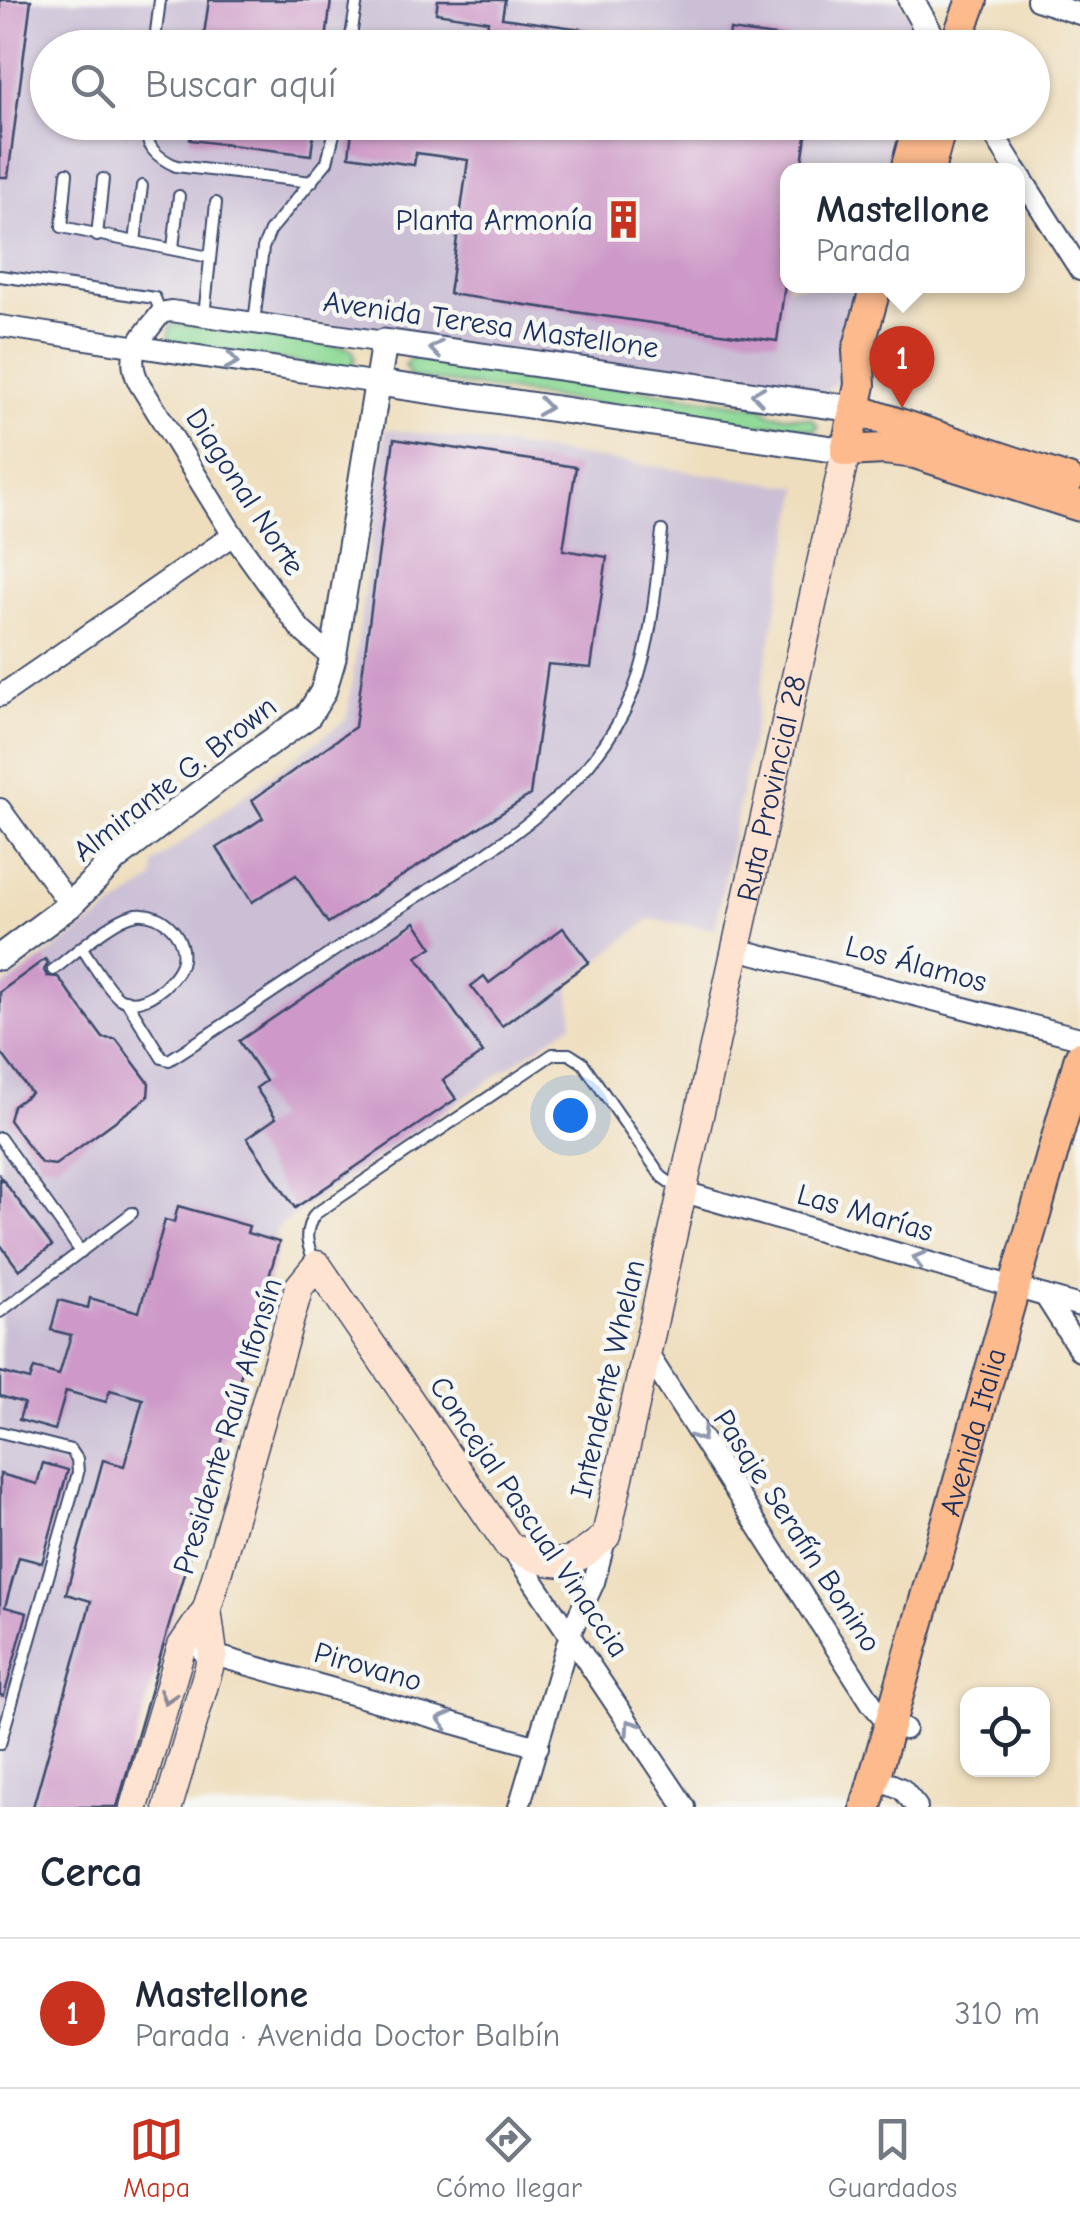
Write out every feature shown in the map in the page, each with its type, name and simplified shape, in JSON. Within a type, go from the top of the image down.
[{"type":"main road","points":[[961,30],[972,0]]},
{"type":"main road","points":[[857,397],[858,350],[874,293]]},
{"type":"main road","points":[[857,397],[878,354],[895,293]]},
{"type":"main road","points":[[857,397],[1080,484]]},
{"type":"main road","name":"Ruta Provincial 28","points":[[684,1192],[857,397]]},
{"type":"main road","points":[[846,450],[916,453],[1080,506]]},
{"type":"main road","name":"Avenida Italia","points":[[1029,1291],[1080,1058]]},
{"type":"main road","name":"Avenida Italia","points":[[866,1807],[883,1789],[898,1727],[1080,1116]]},
{"type":"main road","name":"Intendente Whelan","points":[[606,1536],[684,1192]]},
{"type":"main road","name":"Concejal Pascual Vinaccia","points":[[317,1265],[510,1546]]},
{"type":"main road","name":"Presidente Raúl Alfonsín","points":[[134,1807],[182,1646],[207,1609],[298,1287],[317,1265]]},
{"type":"main road","points":[[510,1546],[551,1563],[567,1563],[582,1558],[606,1536]]},
{"type":"main road","name":"Presidente Raúl Alfonsín","points":[[168,1807],[213,1654],[207,1609]]},
{"type":"street","points":[[911,0],[928,30]]},
{"type":"street","points":[[1037,0],[1080,14]]},
{"type":"street","points":[[997,140],[1012,163]]},
{"type":"street","points":[[1025,184],[1080,270]]},
{"type":"street","points":[[136,346],[161,313]]},
{"type":"street","name":"Avenida Teresa Mastellone","points":[[161,313],[857,397]]},
{"type":"street","points":[[0,326],[846,450]]},
{"type":"street","name":"Almirante G. Brown","points":[[0,957],[70,905],[116,858],[308,716],[323,692],[334,658],[384,342]]},
{"type":"street","name":"Diagonal Norte","points":[[136,346],[131,367],[139,383],[233,535],[301,630],[334,658]]},
{"type":"street","points":[[0,696],[233,535]]},
{"type":"street","points":[[0,808],[70,905]]},
{"type":"street","name":"Los Álamos","points":[[737,949],[1080,1038]]},
{"type":"street","name":"Las Marías","points":[[684,1192],[1080,1306]]},
{"type":"street","points":[[1029,1291],[1080,1351]]},
{"type":"street","name":"Pasaje Serafín Bonino","points":[[647,1353],[872,1704],[898,1727]]},
{"type":"street","name":"Intendente Whelan","points":[[519,1807],[570,1634],[594,1582],[606,1536]]},
{"type":"street","name":"Concejal Pascual Vinaccia","points":[[510,1546],[686,1807]]},
{"type":"street","name":"Pirovano","points":[[182,1646],[538,1747]]},
{"type":"street","points":[[883,1789],[902,1789],[917,1807]]},
{"type":"lane","points":[[156,30],[160,0]]},
{"type":"lane","points":[[353,30],[357,0]]},
{"type":"lane","points":[[148,140],[160,159],[176,166],[312,182]]},
{"type":"lane","points":[[254,324],[263,248],[270,231],[328,162],[333,140]]},
{"type":"lane","points":[[67,173],[62,227],[209,257]]},
{"type":"lane","points":[[97,236],[104,178]]},
{"type":"lane","points":[[135,242],[142,186]]},
{"type":"lane","points":[[173,248],[179,196]]},
{"type":"lane","points":[[204,316],[216,203]]},
{"type":"lane","points":[[0,276],[156,298],[161,313]]},
{"type":"lane","points":[[126,1000],[162,1058],[169,1060],[479,858],[559,798],[588,766],[624,713],[640,676],[662,531]]},
{"type":"lane","points":[[53,970],[82,948],[117,923],[136,914],[155,917],[175,932],[182,961],[167,984],[146,999],[126,1000],[120,998],[82,948]]},
{"type":"lane","points":[[317,1265],[308,1246],[306,1228],[316,1214],[554,1054],[570,1054],[583,1063],[662,1177],[684,1192]]},
{"type":"lane","points":[[0,1138],[81,1252]]},
{"type":"lane","points":[[0,1312],[132,1213]]},
{"type":"lane","points":[[0,1432],[71,1450],[77,1459],[78,1473],[0,1744]]},
{"type":"shaded area","points":[[0,0],[900,0],[917,30],[30,30],[30,140],[910,140],[904,163],[780,163],[780,293],[867,293],[845,371],[824,391],[808,393],[0,281]]},
{"type":"shaded area","points":[[386,429],[800,487],[715,929],[650,919],[569,984],[573,1023],[278,1226],[116,1807],[0,1807],[0,988],[153,880],[154,863],[347,719]]},
{"type":"green space","points":[[178,324],[346,347],[353,351],[355,359],[352,366],[343,369],[175,346],[168,341],[170,327]]},
{"type":"green space","points":[[412,356],[761,407],[770,414],[813,419],[818,427],[754,427],[410,377],[405,366]]},
{"type":"building","points":[[0,0],[31,0],[8,177],[0,177]]},
{"type":"building","points":[[209,0],[331,0],[327,30],[205,30]]},
{"type":"building","points":[[438,0],[505,0],[502,18],[589,30],[487,30],[488,21],[436,13]]},
{"type":"building","points":[[190,140],[313,140],[311,155]]},
{"type":"building","name":"Planta Armonía","points":[[351,140],[805,140],[802,163],[780,163],[780,293],[784,293],[777,341],[449,294],[468,160],[416,153],[414,165],[349,156]]},
{"type":"building","points":[[394,439],[576,467],[563,550],[607,557],[591,668],[548,664],[530,795],[328,923],[296,875],[252,902],[217,848],[263,818],[252,800],[355,727]]},
{"type":"building","points":[[415,922],[432,947],[417,957],[483,1053],[443,1080],[456,1099],[295,1208],[247,1138],[276,1118],[256,1088],[266,1081],[239,1041]]},
{"type":"building","points":[[563,928],[589,962],[502,1026],[471,986],[484,976],[489,983]]},
{"type":"building","points":[[45,959],[47,976],[58,977],[103,1038],[116,1039],[149,1083],[148,1097],[55,1165],[41,1163],[9,1120],[13,1106],[31,1093],[0,1051],[0,992]]},
{"type":"building","points":[[0,1176],[52,1246],[19,1270],[0,1244]]},
{"type":"building","points":[[178,1206],[249,1226],[247,1233],[279,1242],[117,1807],[33,1807],[91,1601],[66,1594],[103,1460],[124,1466],[143,1399],[110,1390],[106,1402],[66,1391],[55,1430],[19,1420],[24,1403],[0,1396],[0,1372],[30,1380],[34,1368],[59,1375],[71,1335],[51,1330],[59,1300],[88,1308],[90,1298],[139,1312],[165,1220],[174,1222]]},
{"type":"building","points":[[43,1463],[68,1470],[42,1563],[19,1557],[5,1607],[27,1613],[4,1696],[0,1695],[0,1474],[37,1484]]},
{"type":"place","name":"Planta Armonía","points":[[623,220]]},
{"type":"place","name":"Mastellone","points":[[902,408]]}]
